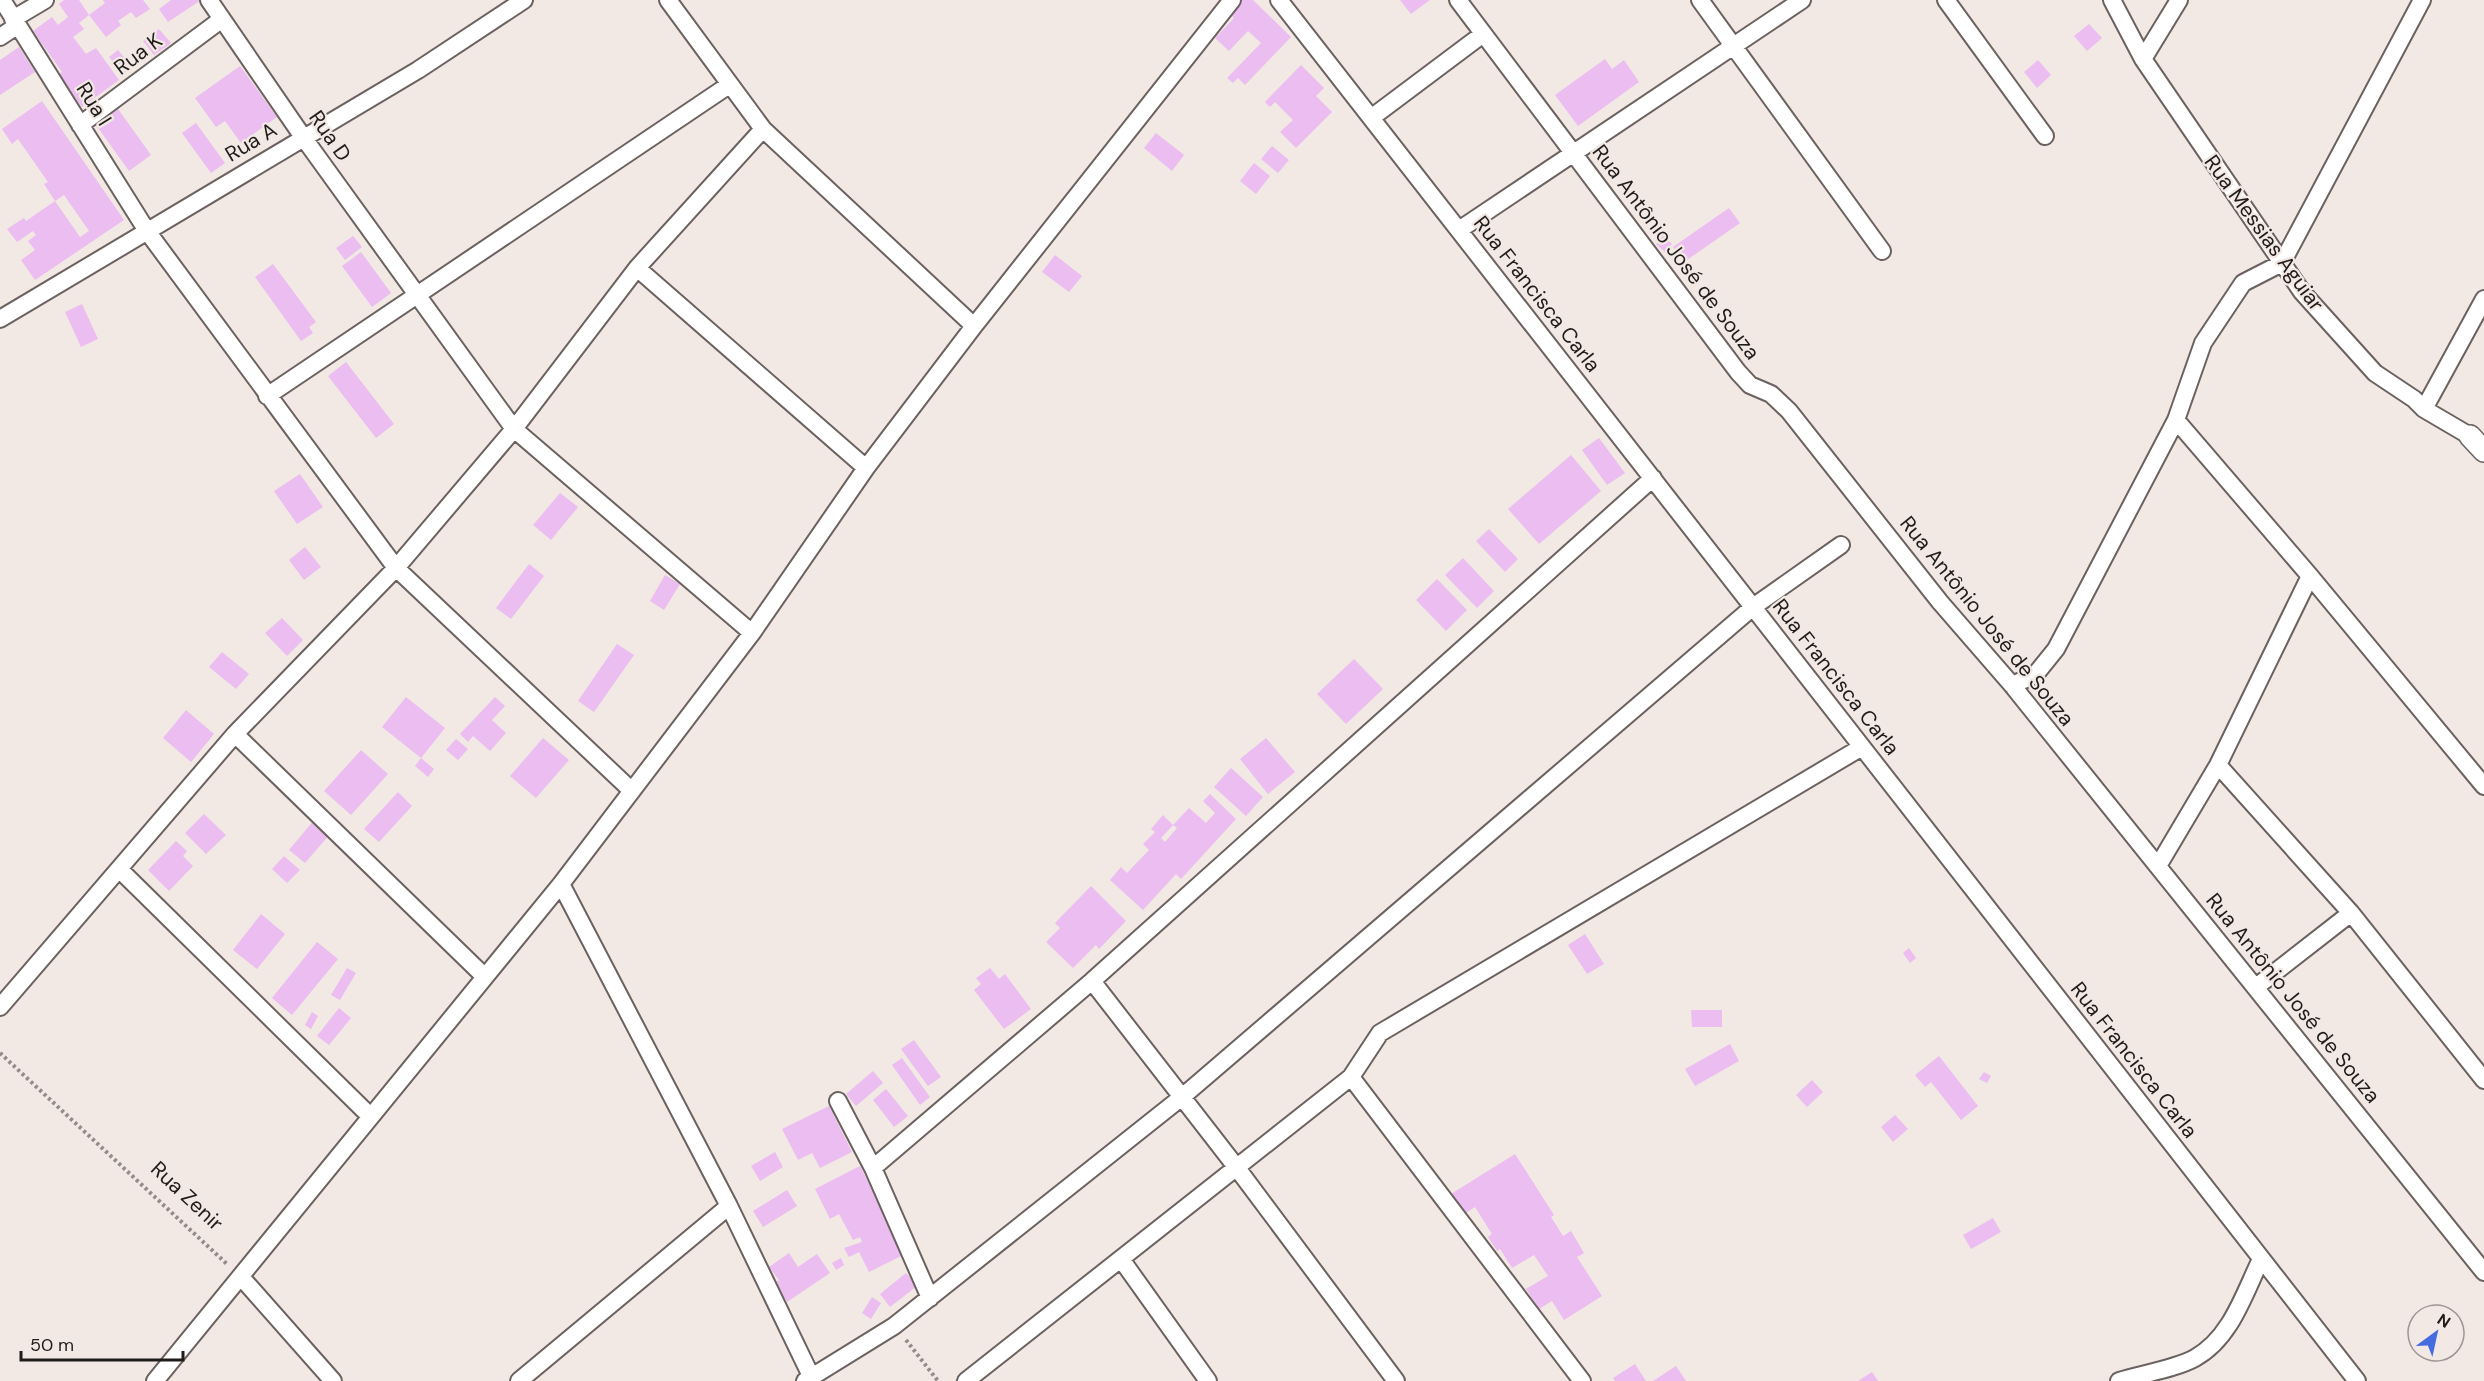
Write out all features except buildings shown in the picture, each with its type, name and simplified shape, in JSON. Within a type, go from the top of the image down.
[{"type":"street","name":"Rua I","points":[[2,0],[147,231],[396,568],[632,791]]},
{"type":"street","points":[[0,37],[15,22],[45,0]]},
{"type":"street","name":"Rua D","points":[[209,0],[303,137],[514,429],[752,633]]},
{"type":"street","name":"Rua A","points":[[0,319],[418,70],[524,0]]},
{"type":"street","points":[[668,0],[763,129],[974,326]]},
{"type":"street","points":[[155,1381],[241,1277],[369,1115],[561,884],[752,633],[866,468],[974,326],[1232,0]]},
{"type":"street","name":"Rua Francisca Carla","points":[[1279,0],[2357,1381]]},
{"type":"street","name":"Rua Antônio José de Souza","points":[[1458,0],[1738,372],[1750,385],[1771,394],[1789,411],[1940,602],[2012,685],[2484,1272]]},
{"type":"street","points":[[1700,0],[1882,251]]},
{"type":"street","points":[[1459,230],[1802,0]]},
{"type":"street","points":[[1946,0],[2045,136]]},
{"type":"street","name":"Rua Messias Aguiar","points":[[2112,0],[2143,58],[2302,291],[2375,373],[2414,399],[2424,409],[2477,443]]},
{"type":"street","points":[[2143,58],[2179,0]]},
{"type":"street","points":[[2012,685],[2035,675],[2056,649],[2176,420],[2203,343],[2243,283],[2282,263],[2422,0]]},
{"type":"street","name":"Rua K","points":[[80,124],[222,19]]},
{"type":"street","points":[[1371,118],[1484,34]]},
{"type":"street","points":[[267,396],[729,85]]},
{"type":"street","points":[[0,1007],[235,734],[396,568],[514,429],[638,268],[763,129]]},
{"type":"street","points":[[638,268],[866,468]]},
{"type":"street","points":[[2424,409],[2484,299]]},
{"type":"street","points":[[2176,420],[2310,576],[2484,786]]},
{"type":"street","points":[[873,1168],[1092,981],[1653,478]]},
{"type":"street","points":[[561,884],[729,1206],[808,1378],[894,1326],[1182,1097],[1753,607],[1841,545]]},
{"type":"street","points":[[2158,866],[2218,765],[2310,576]]},
{"type":"street","points":[[235,734],[484,976]]},
{"type":"street","points":[[966,1381],[1351,1077],[1380,1033],[1862,747]]},
{"type":"street","points":[[2218,765],[2351,914],[2484,1080]]},
{"type":"street","points":[[119,869],[369,1115]]},
{"type":"street","points":[[2256,987],[2351,914]]},
{"type":"street","points":[[1092,981],[1237,1168],[1396,1381]]},
{"type":"street","points":[[1351,1077],[1582,1381]]},
{"type":"street","points":[[838,1101],[873,1168],[930,1298]]},
{"type":"street","points":[[519,1381],[729,1206]]},
{"type":"street","points":[[1121,1259],[1208,1381]]},
{"type":"street","points":[[2119,1381],[2194,1358],[2214,1343],[2230,1324],[2261,1259]]},
{"type":"street","points":[[241,1277],[333,1381]]},
{"type":"path","name":"Rua Zenir","points":[[0,1053],[241,1277]]},
{"type":"path","points":[[894,1326],[938,1381]]}]
